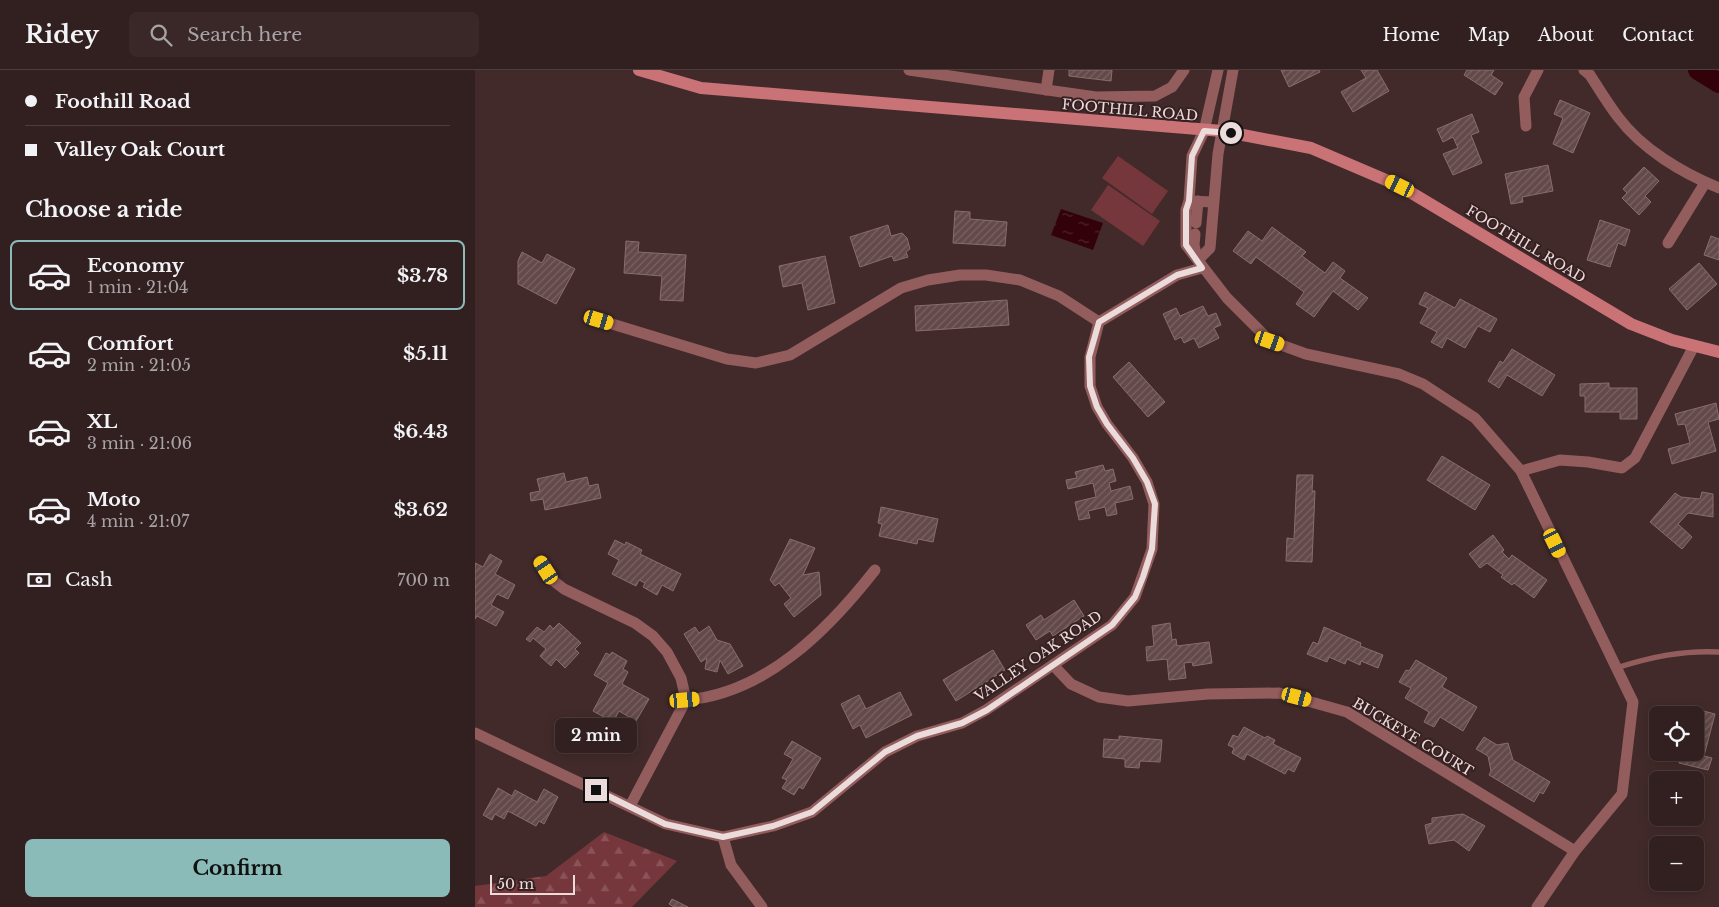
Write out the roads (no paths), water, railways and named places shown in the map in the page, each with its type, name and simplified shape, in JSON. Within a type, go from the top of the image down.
[{"type":"main road","name":"FOOTHILL ROAD","points":[[639,70],[701,88],[1222,131],[1311,148],[1400,186],[1631,324],[1672,340],[1719,352]]},
{"type":"street","points":[[909,70],[1096,97],[1155,96],[1172,87],[1184,70]]},
{"type":"street","points":[[1047,90],[1049,70]]},
{"type":"street","points":[[1200,264],[1194,245],[1196,228],[1192,156],[1204,131],[1218,70]]},
{"type":"street","points":[[599,320],[727,359],[756,363],[789,355],[814,342],[901,288],[928,280],[960,275],[986,275],[1020,280],[1059,296],[1099,322],[1177,275],[1200,264],[1210,248],[1213,202],[1222,131],[1233,70]]},
{"type":"street","points":[[1526,126],[1524,97],[1538,70]]},
{"type":"street","points":[[1584,70],[1590,75],[1618,118],[1648,149],[1705,183],[1719,188]]},
{"type":"street","points":[[1668,243],[1705,183]]},
{"type":"street","points":[[1194,201],[1213,202]]},
{"type":"street","points":[[1194,201],[1186,210],[1186,245],[1227,298],[1270,341],[1306,354],[1399,374],[1423,384],[1475,418],[1521,471],[1633,702],[1622,794],[1575,851],[1537,907]]},
{"type":"street","name":"VALLEY OAK ROAD","points":[[475,733],[665,824],[723,837],[773,826],[812,812],[885,752],[917,736],[962,723],[987,710],[1112,625],[1135,597],[1152,549],[1155,504],[1147,482],[1133,458],[1107,424],[1097,407],[1090,386],[1089,357],[1099,322]]},
{"type":"street","points":[[1521,471],[1560,460],[1589,462],[1622,468],[1635,458],[1694,346]]},
{"type":"street","points":[[540,561],[551,579],[564,589],[635,623],[653,636],[667,652],[681,678],[685,700],[630,806]]},
{"type":"street","points":[[685,700],[706,699],[731,692],[756,680],[793,654],[850,603],[875,570]]},
{"type":"street","name":"BUCKEYE COURT","points":[[1053,665],[1071,684],[1099,697],[1128,701],[1208,694],[1279,693],[1347,712],[1575,851]]},
{"type":"street","points":[[723,837],[731,865],[762,907]]},
{"type":"lane","points":[[1616,668],[1655,656],[1682,652],[1719,652]]},
{"type":"water","points":[[1061,209],[1103,223],[1093,250],[1051,235]]},
{"type":"waterway","points":[[1698,70],[1719,83]]}]
